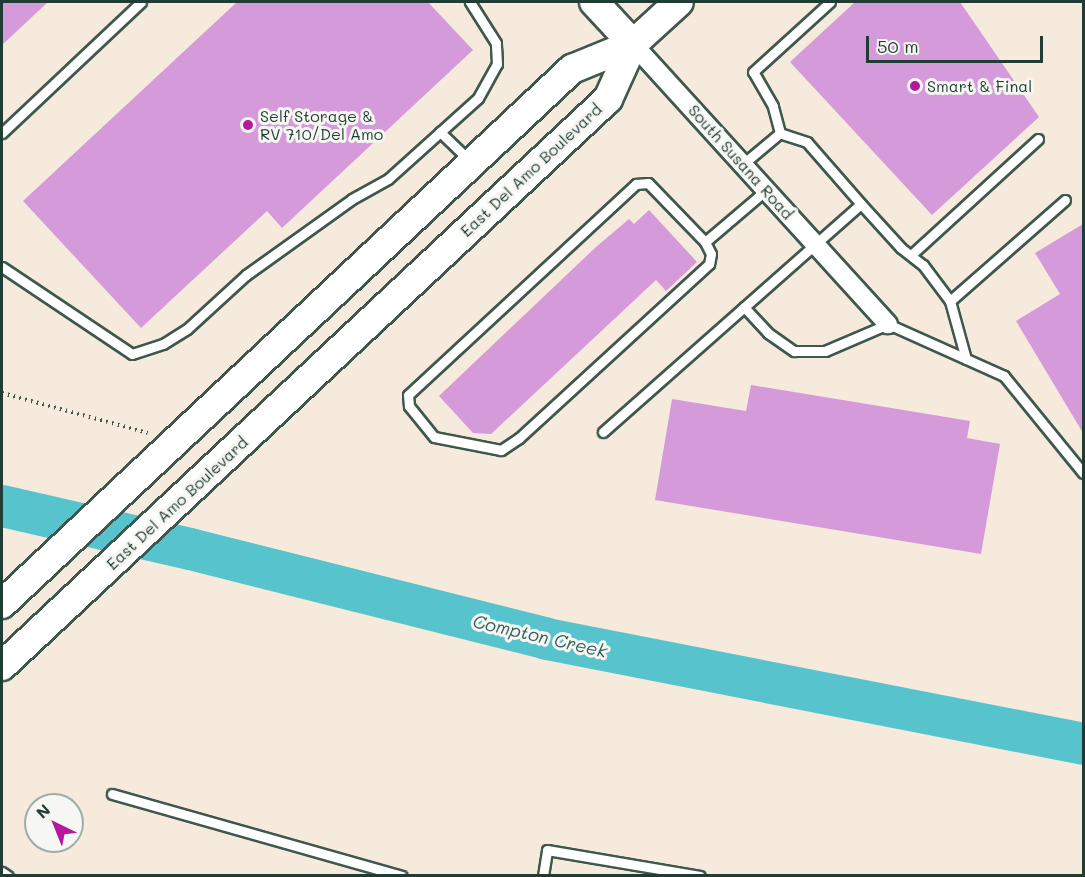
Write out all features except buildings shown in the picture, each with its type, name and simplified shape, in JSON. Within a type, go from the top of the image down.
[{"type":"main road","name":"South Susana Road","points":[[594,2],[633,44]]},
{"type":"main road","points":[[2,604],[572,69],[633,44],[679,2]]},
{"type":"main road","name":"East Del Amo Boulevard","points":[[2,666],[608,99],[633,44]]},
{"type":"street","name":"South Susana Road","points":[[633,44],[888,324]]},
{"type":"lane","points":[[2,133],[141,2]]},
{"type":"lane","points":[[2,267],[132,354],[163,344],[187,329],[246,275],[352,199],[388,179],[478,98],[497,64],[496,43],[470,2]]},
{"type":"lane","points":[[780,133],[773,106],[753,72],[830,2]]},
{"type":"lane","points":[[440,132],[472,163]]},
{"type":"lane","points":[[743,164],[780,133]]},
{"type":"lane","points":[[780,133],[807,142],[861,204],[923,265],[950,301],[966,359]]},
{"type":"lane","points":[[911,255],[1038,140]]},
{"type":"lane","points":[[648,183],[705,242],[711,254],[709,264],[519,438],[501,450],[434,437],[414,415],[409,406],[408,395],[636,184],[648,183]]},
{"type":"lane","points":[[705,242],[766,190]]},
{"type":"lane","points":[[950,301],[1065,200]]},
{"type":"lane","points":[[603,432],[861,204]]},
{"type":"lane","points":[[744,307],[768,333],[794,351],[825,351],[888,324],[1004,376],[1083,473]]},
{"type":"lane","points":[[112,794],[402,876]]},
{"type":"lane","points":[[543,876],[547,850],[700,876]]},
{"type":"lane","points":[[2,872],[8,876]]},
{"type":"path","points":[[2,393],[143,431],[170,446]]},
{"type":"waterway","name":"Compton Creek","points":[[2,506],[190,549],[547,639],[1084,744]]},
{"type":"place","name":"Smart & Final","points":[[915,86]]},
{"type":"place","name":"Self Storage & RV 710/Del Amo","points":[[248,125]]}]
